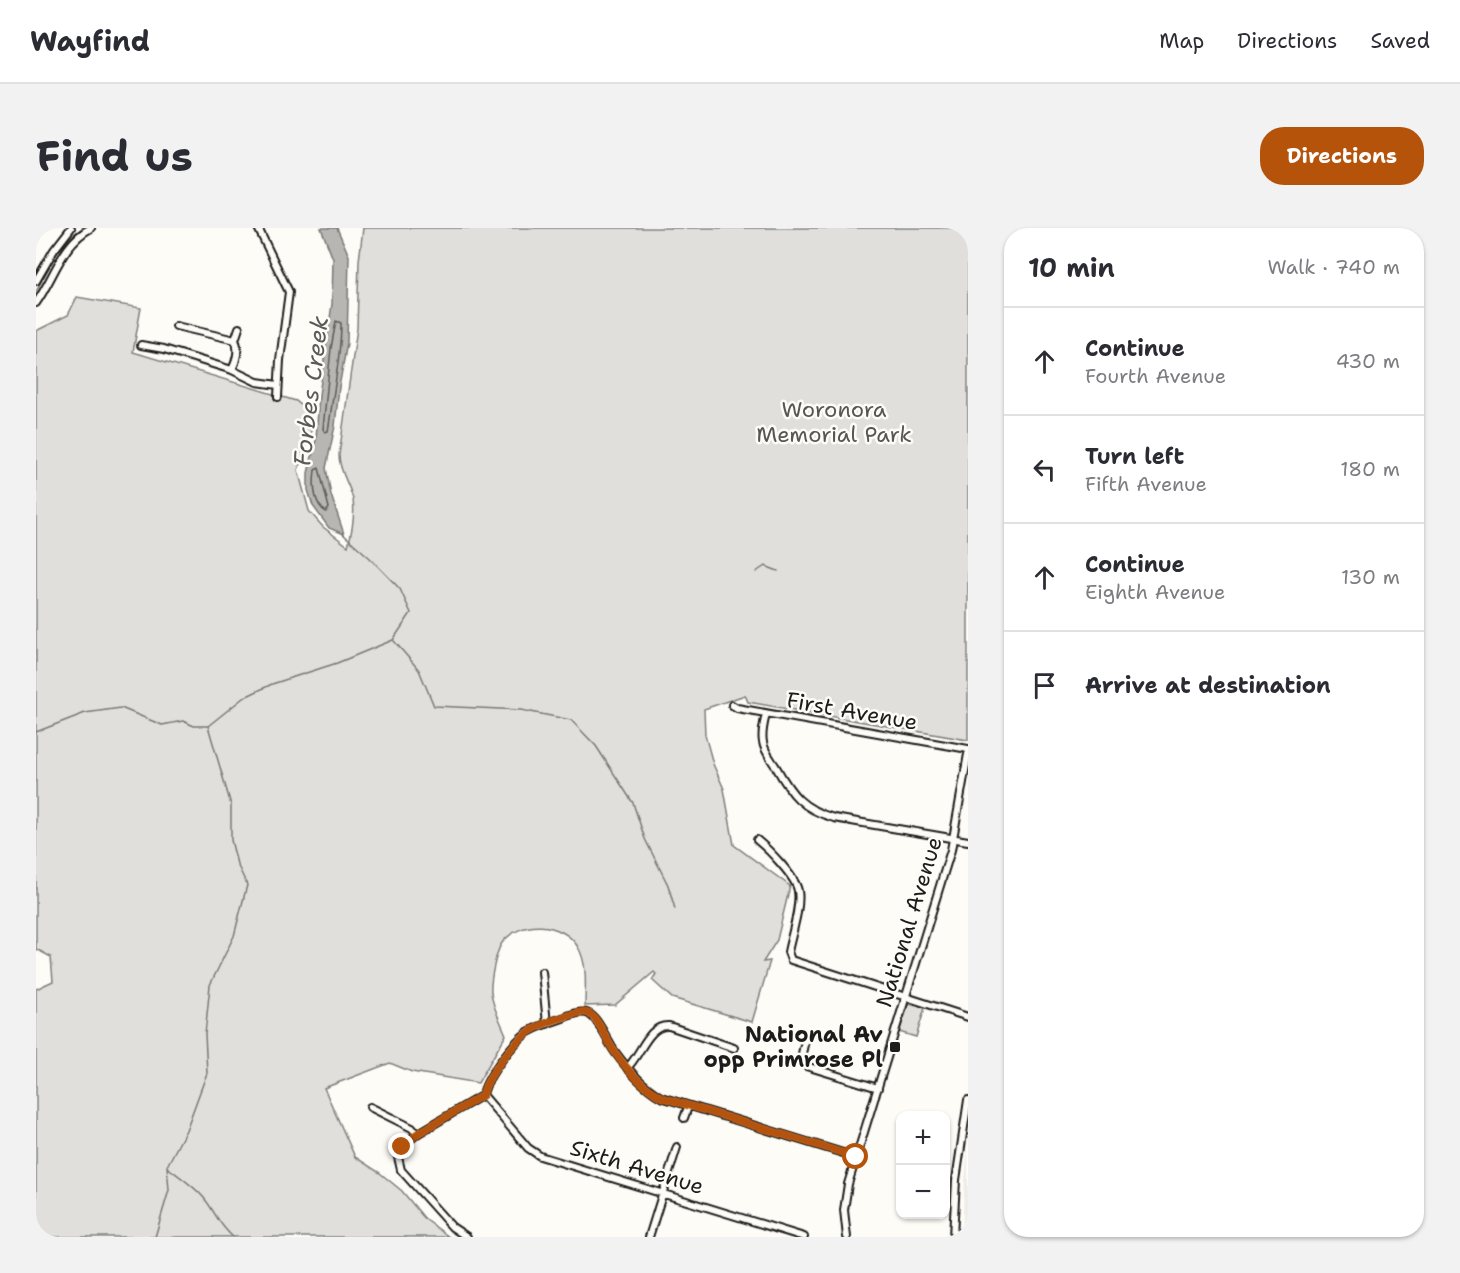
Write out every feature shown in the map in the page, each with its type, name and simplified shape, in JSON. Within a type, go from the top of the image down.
[{"type":"street","points":[[36,281],[71,228]]},
{"type":"street","points":[[36,303],[68,249],[80,234],[91,228]]},
{"type":"street","points":[[258,228],[289,292],[278,397]]},
{"type":"street","points":[[188,330],[191,320]]},
{"type":"street","points":[[176,326],[236,340]]},
{"type":"street","points":[[232,370],[236,360],[236,340],[239,328]]},
{"type":"street","points":[[159,347],[160,338]]},
{"type":"street","points":[[141,345],[159,347],[232,370],[257,382],[278,385]]},
{"type":"street","name":"First Avenue","points":[[734,709],[968,751]]},
{"type":"street","points":[[766,714],[763,745],[792,794],[805,805],[834,818],[968,841]]},
{"type":"street","name":"National Avenue","points":[[848,1237],[844,1210],[845,1198],[954,838],[968,751]]},
{"type":"street","points":[[757,840],[797,887],[799,899],[788,952],[791,960],[968,1017]]},
{"type":"street","points":[[542,972],[547,1024]]},
{"type":"street","points":[[467,1237],[453,1227],[399,1166],[399,1152],[417,1134],[483,1095],[490,1076],[521,1039],[534,1029],[572,1014],[588,1013],[594,1018],[627,1068],[651,1091],[661,1097],[856,1157]]},
{"type":"street","points":[[627,1068],[636,1059],[653,1031],[660,1026],[669,1026],[734,1048]]},
{"type":"street","points":[[806,1036],[801,1058],[806,1066],[878,1088]]},
{"type":"street","name":"Sixth Avenue","points":[[483,1095],[533,1152],[804,1237]]},
{"type":"street","points":[[953,1237],[956,1180],[968,1100]]},
{"type":"street","points":[[370,1107],[412,1128],[417,1134]]},
{"type":"street","points":[[684,1118],[688,1107]]},
{"type":"street","points":[[649,1237],[677,1147]]},
{"type":"shaded area","points":[[968,1148],[968,1237],[962,1237],[964,1191]]},
{"type":"green space","name":"Woronora Memorial Park","points":[[363,228],[968,228],[968,740],[748,702],[745,695],[704,709],[705,735],[713,764],[724,789],[734,845],[790,886],[777,940],[763,962],[770,961],[752,1022],[672,998],[652,980],[656,974],[654,972],[615,1005],[585,1006],[583,961],[578,947],[571,938],[552,928],[541,926],[519,930],[510,935],[502,943],[498,952],[491,987],[493,1003],[506,1035],[478,1083],[412,1072],[390,1063],[324,1088],[355,1157],[402,1191],[425,1219],[449,1237],[36,1237],[36,989],[53,981],[51,957],[36,949],[36,331],[68,315],[77,297],[141,308],[133,352],[296,401],[311,414],[311,431],[298,470],[309,511],[323,527],[348,546],[353,523],[353,500],[339,455],[357,328],[359,261]]},
{"type":"green space","points":[[909,1004],[925,1008],[916,1037],[899,1032]]},
{"type":"water","name":"Forbes Creek","points":[[321,228],[337,228],[349,256],[347,343],[335,426],[326,468],[331,495],[344,534],[329,528],[313,506],[308,490],[308,473],[316,440],[319,395],[332,304],[333,259]]},
{"type":"waterway","points":[[36,292],[61,248],[67,240],[83,228]]},
{"type":"waterway","name":"Forbes Creek","points":[[36,732],[85,713],[121,708],[162,725],[183,721],[194,726],[208,726],[243,698],[272,684],[337,663],[393,640],[411,613],[400,589],[343,534]]},
{"type":"waterway","points":[[756,572],[765,566],[778,571]]},
{"type":"waterway","points":[[394,641],[419,670],[434,706],[521,710],[571,720],[596,746],[633,803],[645,839],[668,885],[675,909]]},
{"type":"waterway","points":[[155,1237],[169,1190],[167,1166],[186,1130],[207,1073],[205,1034],[210,985],[234,936],[247,885],[237,864],[231,840],[231,805],[208,726]]},
{"type":"waterway","points":[[167,1167],[200,1194],[233,1237]]},
{"type":"place","name":"National Av opp Primrose Pl","points":[[895,1047]]},
{"type":"route","points":[[402,1147],[417,1134],[483,1095],[495,1070],[529,1032],[582,1012],[591,1014],[627,1068],[651,1091],[661,1097],[856,1157]]}]
